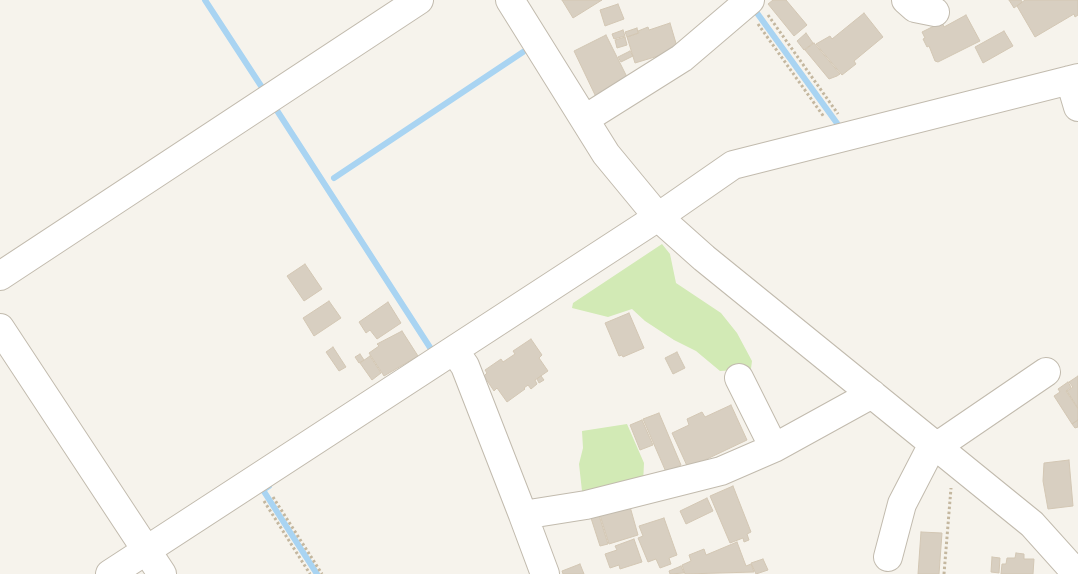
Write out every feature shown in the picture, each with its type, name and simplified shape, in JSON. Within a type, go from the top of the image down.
[{"type":"street","points":[[0,276],[419,0]]},
{"type":"street","points":[[510,0],[606,154],[658,217],[704,258],[1032,524],[1077,574]]},
{"type":"street","points":[[906,0],[915,8],[935,12]]},
{"type":"street","points":[[585,120],[682,58],[752,4]]},
{"type":"street","points":[[110,574],[146,550],[261,488],[454,350],[658,217],[733,165],[1074,79],[1078,107]]},
{"type":"street","points":[[0,328],[162,574]]},
{"type":"street","points":[[454,350],[465,366],[546,574]]},
{"type":"street","points":[[888,557],[902,504],[941,450],[1046,372]]},
{"type":"street","points":[[739,378],[774,448]]},
{"type":"street","points":[[523,515],[586,505],[721,471],[774,448],[872,394]]},
{"type":"path","points":[[752,4],[846,136]]},
{"type":"path","points":[[752,4],[846,136]]},
{"type":"path","points":[[941,450],[944,574]]},
{"type":"path","points":[[261,488],[310,574]]},
{"type":"path","points":[[261,488],[322,574]]},
{"type":"green space","points":[[662,244],[670,254],[676,283],[721,313],[737,333],[752,361],[750,376],[737,370],[720,371],[696,351],[674,340],[645,321],[632,309],[608,317],[572,308],[573,303]]},
{"type":"green space","points":[[627,424],[644,463],[643,484],[583,500],[579,464],[583,448],[582,431]]},
{"type":"building","points":[[562,0],[602,0],[573,18]]},
{"type":"building","points":[[773,0],[786,0],[807,25],[794,36],[768,4]]},
{"type":"building","points":[[1009,0],[1021,0],[1022,2],[1014,8]]},
{"type":"building","points":[[1025,0],[1078,0],[1078,15],[1075,17],[1074,14],[1035,37],[1017,6]]},
{"type":"building","points":[[618,4],[624,19],[605,26],[600,10]]},
{"type":"building","points":[[864,13],[883,37],[854,61],[856,64],[842,75],[816,44],[830,36],[832,39]]},
{"type":"building","points":[[966,15],[980,41],[938,62],[935,61],[929,46],[927,47],[923,39],[925,38],[922,32],[942,22],[944,27]]},
{"type":"building","points":[[670,23],[678,50],[635,63],[627,37],[639,33],[638,31],[648,27],[649,30]]},
{"type":"building","points":[[637,28],[638,33],[627,37],[625,32]]},
{"type":"building","points":[[623,30],[625,36],[614,39],[612,34]]},
{"type":"building","points":[[1004,31],[1013,46],[983,63],[975,47]]},
{"type":"building","points":[[806,33],[813,43],[804,50],[797,41]]},
{"type":"building","points":[[606,35],[629,81],[596,97],[574,51]]},
{"type":"building","points":[[625,37],[627,45],[617,48],[615,40]]},
{"type":"building","points":[[814,43],[840,74],[829,79],[805,50]]},
{"type":"building","points":[[630,51],[633,56],[621,62],[618,57]]},
{"type":"building","points":[[305,264],[322,289],[304,301],[287,276]]},
{"type":"building","points":[[329,301],[341,318],[314,336],[303,318]]},
{"type":"building","points":[[388,302],[401,323],[377,339],[370,330],[366,333],[359,322]]},
{"type":"building","points":[[629,313],[644,348],[623,357],[622,355],[619,356],[605,323]]},
{"type":"building","points":[[402,331],[418,356],[384,376],[369,353],[379,346],[377,344]]},
{"type":"building","points":[[531,339],[542,355],[539,358],[548,371],[535,380],[537,384],[531,389],[528,385],[507,402],[497,388],[494,391],[484,376],[487,373],[485,370],[501,359],[503,362],[515,354],[513,351]]},
{"type":"building","points":[[333,347],[346,367],[339,371],[326,352]]},
{"type":"building","points":[[677,352],[685,368],[673,374],[665,358]]},
{"type":"building","points":[[360,354],[364,360],[359,363],[355,357]]},
{"type":"building","points":[[370,356],[381,373],[372,380],[360,363]]},
{"type":"building","points":[[541,376],[544,380],[539,383],[537,379]]},
{"type":"building","points":[[1078,376],[1078,408],[1067,391],[1073,387],[1069,382]]},
{"type":"building","points":[[1068,382],[1071,387],[1066,391],[1078,409],[1078,420],[1072,424],[1054,396],[1060,392],[1058,389]]},
{"type":"building","points":[[731,405],[747,440],[688,468],[672,433],[689,425],[687,419],[702,412],[705,417]]},
{"type":"building","points":[[659,413],[681,465],[666,472],[643,419]]},
{"type":"building","points":[[642,420],[653,445],[640,450],[630,425]]},
{"type":"building","points":[[1078,420],[1078,427],[1075,428],[1072,424]]},
{"type":"building","points":[[1069,460],[1073,506],[1048,509],[1043,481],[1044,463]]},
{"type":"building","points":[[733,486],[751,532],[747,534],[749,540],[744,542],[743,538],[730,543],[710,496]]},
{"type":"building","points":[[707,498],[713,511],[686,524],[680,511]]},
{"type":"building","points":[[629,503],[638,535],[609,544],[599,512]]},
{"type":"building","points":[[598,512],[608,544],[600,546],[590,515]]},
{"type":"building","points":[[664,518],[677,555],[669,558],[671,564],[660,568],[656,559],[648,562],[638,538],[643,536],[639,526]]},
{"type":"building","points":[[921,532],[942,533],[939,574],[918,574]]},
{"type":"building","points":[[634,539],[642,562],[620,569],[619,565],[610,568],[605,554],[617,550],[615,546]]},
{"type":"building","points":[[737,542],[746,566],[751,564],[754,572],[685,574],[682,565],[691,561],[689,555],[704,549],[706,555]]},
{"type":"building","points":[[1016,553],[1024,554],[1024,559],[1034,559],[1033,574],[1001,574],[1002,564],[1006,564],[1007,558],[1015,558]]},
{"type":"building","points":[[992,557],[1000,558],[999,573],[991,572]]},
{"type":"building","points":[[763,559],[768,570],[756,574],[751,563]]},
{"type":"building","points":[[580,564],[584,574],[563,574],[562,571]]},
{"type":"building","points":[[681,566],[684,573],[670,574],[669,571]]},
{"type":"waterway","points":[[205,0],[265,92]]},
{"type":"waterway","points":[[757,13],[839,126]]},
{"type":"waterway","points":[[334,178],[523,52]]},
{"type":"waterway","points":[[276,109],[431,349]]},
{"type":"waterway","points":[[269,486],[263,490],[317,574]]}]
